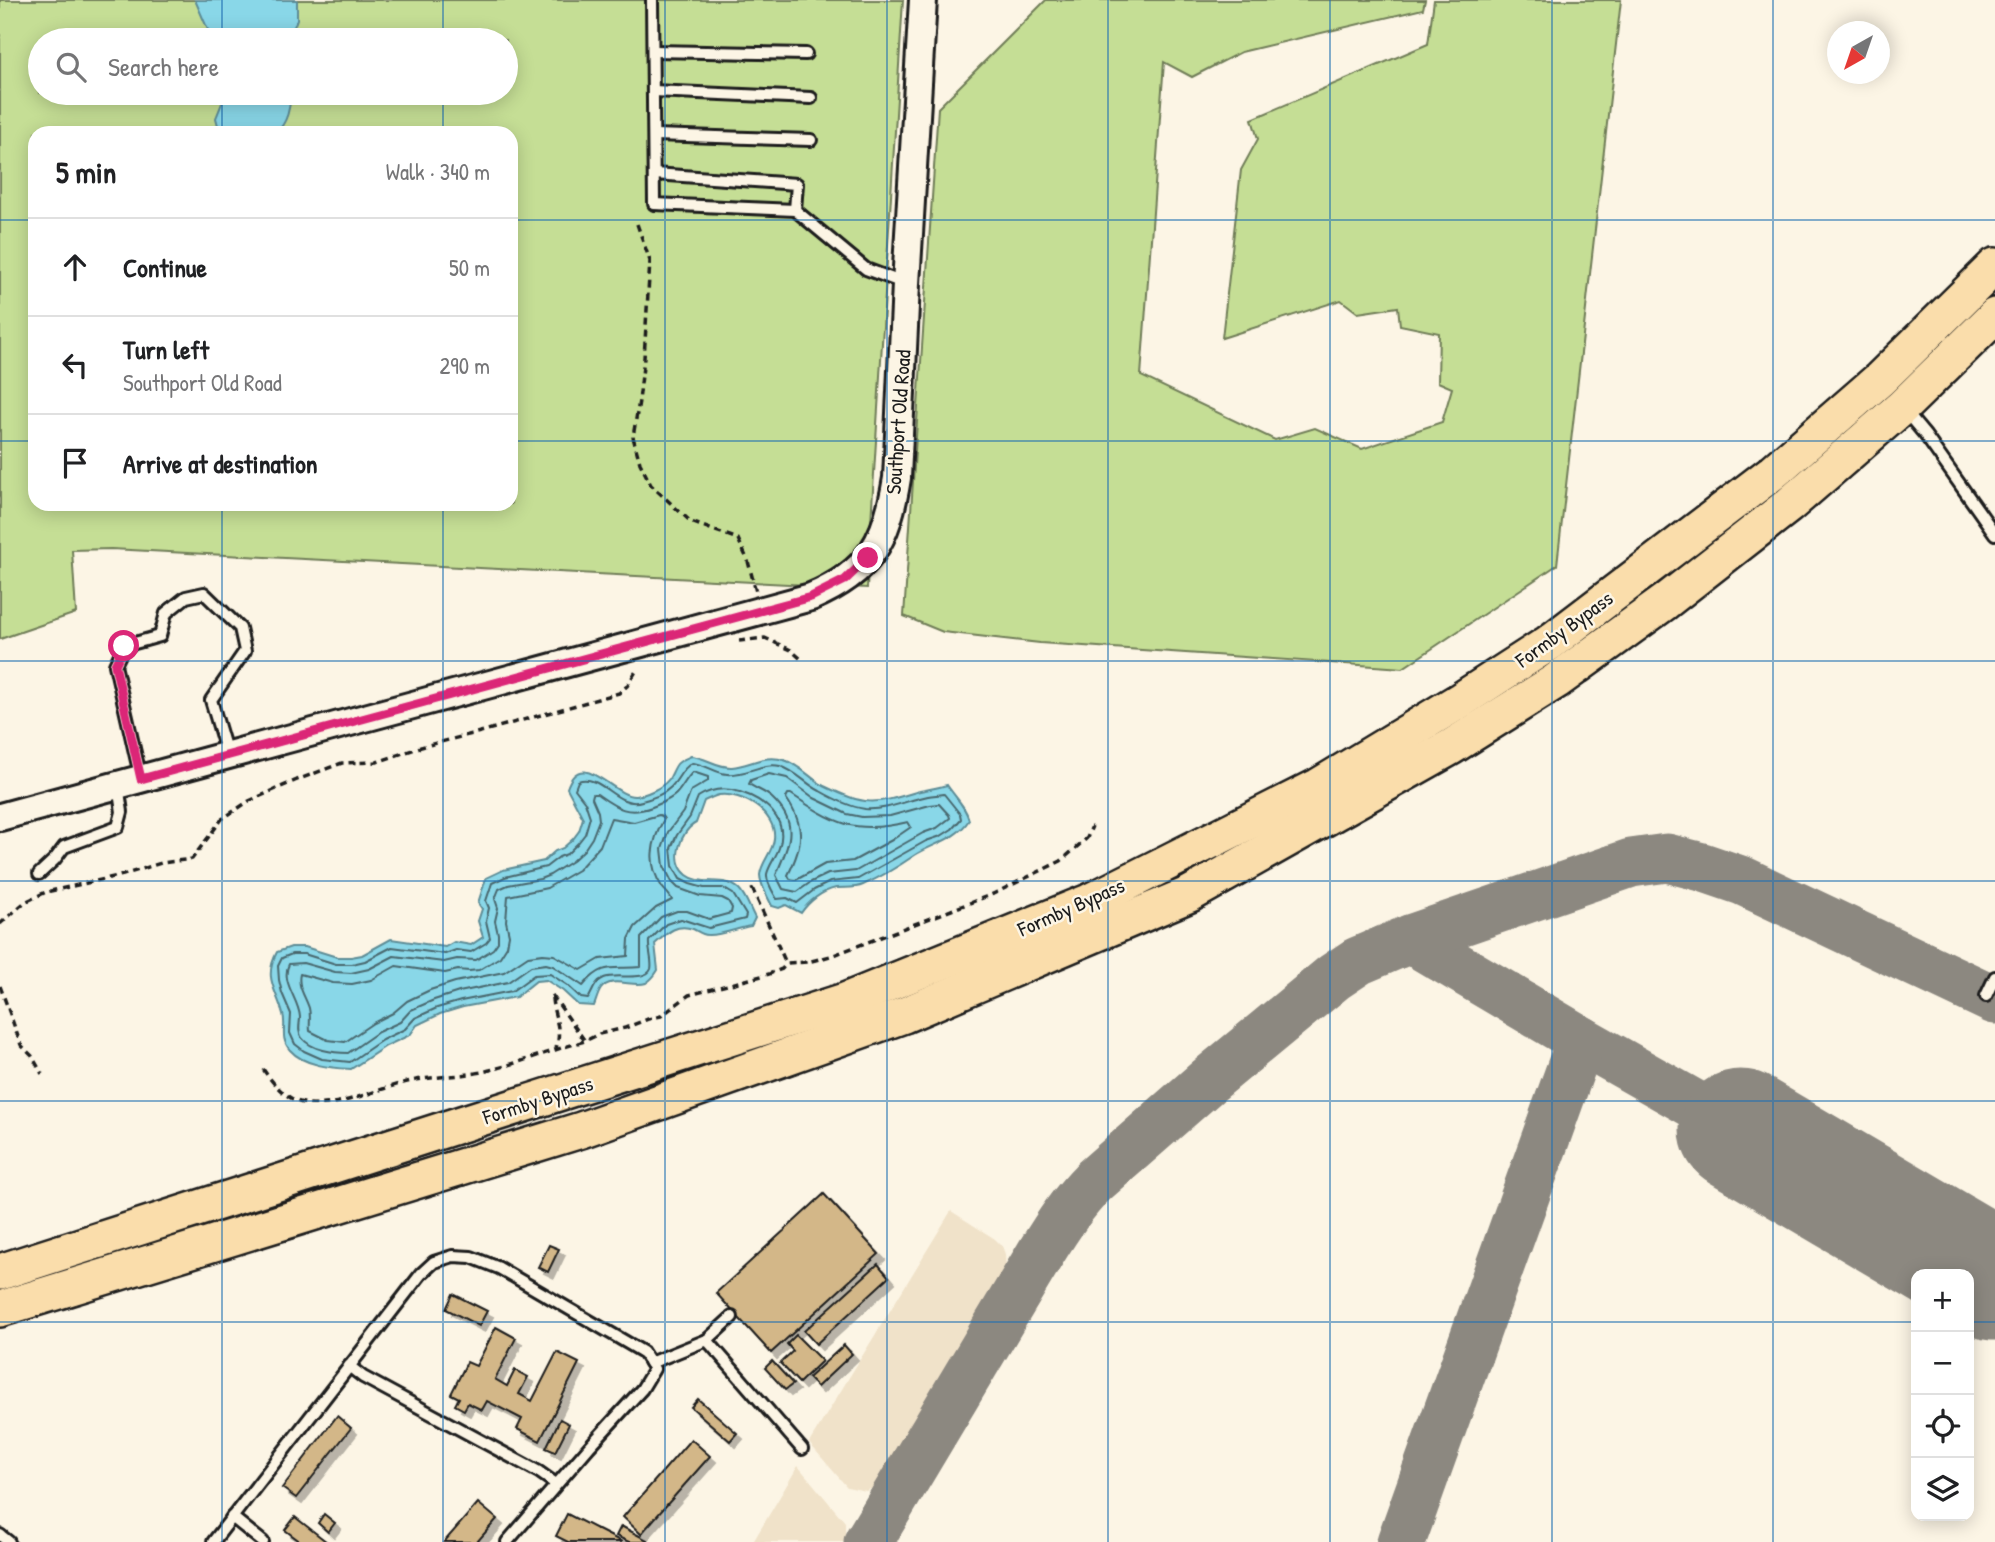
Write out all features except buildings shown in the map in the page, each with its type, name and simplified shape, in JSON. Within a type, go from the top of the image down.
[{"type":"highway","name":"Formby Bypass","points":[[0,1309],[581,1130],[904,1015],[1190,894],[1451,747],[1556,681],[1727,554],[1789,505],[1891,393],[1995,266]]},
{"type":"highway","name":"Formby Bypass","points":[[0,1272],[845,1001],[1089,901],[1319,786],[1461,700],[1549,643],[1772,473],[1891,393],[1995,316]]},
{"type":"street","name":"Southport Old Road","points":[[0,817],[811,597],[845,580],[868,558],[879,541],[893,503],[897,478],[905,284],[923,0]]},
{"type":"lane","points":[[652,0],[654,204],[795,210],[866,269],[905,284]]},
{"type":"lane","points":[[653,51],[806,54]]},
{"type":"lane","points":[[653,91],[811,98]]},
{"type":"lane","points":[[654,135],[811,140]]},
{"type":"lane","points":[[654,174],[796,184],[795,210]]},
{"type":"lane","points":[[1891,393],[1995,534]]},
{"type":"lane","points":[[39,874],[64,847],[118,827],[130,782],[115,665],[124,646],[160,636],[166,613],[186,597],[204,593],[240,628],[245,651],[211,700],[228,755]]},
{"type":"lane","points":[[1986,996],[1995,977]]},
{"type":"lane","points":[[213,1542],[421,1274],[434,1262],[453,1256],[471,1257],[499,1268],[643,1352],[654,1369],[642,1389],[507,1542]]},
{"type":"lane","points":[[650,1363],[707,1340],[732,1317]]},
{"type":"lane","points":[[707,1340],[802,1449]]},
{"type":"lane","points":[[349,1366],[363,1377],[539,1472],[556,1484]]},
{"type":"lane","points":[[232,1517],[263,1542]]},
{"type":"lane","points":[[0,1535],[9,1542]]},
{"type":"path","points":[[637,224],[650,261],[639,401],[633,437],[640,463],[651,485],[691,522],[738,538],[748,561],[759,611]]},
{"type":"path","points":[[731,641],[765,638],[791,650],[802,659]]},
{"type":"path","points":[[0,923],[25,902],[46,892],[87,884],[161,863],[192,859],[222,819],[250,801],[297,780],[342,763],[377,762],[421,747],[619,693],[628,686],[641,663]]},
{"type":"path","points":[[786,963],[808,962],[835,955],[993,894],[1060,861],[1087,838],[1092,826]]},
{"type":"path","points":[[752,888],[786,963]]},
{"type":"path","points":[[263,1069],[274,1084],[290,1098],[307,1104],[361,1097],[431,1077],[482,1072],[585,1041],[599,1034],[661,1016],[689,995],[769,974],[782,969],[786,963]]},
{"type":"path","points":[[0,985],[21,1045],[32,1056],[41,1074]]},
{"type":"path","points":[[556,1048],[560,1037],[552,995],[585,1041]]},
{"type":"shaded area","points":[[951,1211],[1002,1246],[1006,1270],[882,1480],[866,1491],[847,1487],[809,1443]]},
{"type":"shaded area","points":[[798,1466],[845,1522],[845,1542],[753,1542]]},
{"type":"green space","points":[[0,0],[903,0],[867,588],[111,549],[72,550],[76,613],[0,639]]},
{"type":"green space","points":[[1046,0],[1425,0],[1423,9],[1241,52],[1192,77],[1164,62],[1141,376],[1275,440],[1315,428],[1362,449],[1442,422],[1452,388],[1438,382],[1439,333],[1400,325],[1398,307],[1358,313],[1341,300],[1222,338],[1241,170],[1258,139],[1252,119],[1428,44],[1434,0],[1621,0],[1557,565],[1403,668],[1040,643],[943,632],[904,616],[938,108]]},
{"type":"water","points":[[195,0],[297,0],[297,19],[294,28],[207,28]]},
{"type":"water","points":[[221,105],[289,105],[282,126],[218,126],[216,118]]},
{"type":"water","points":[[691,756],[727,767],[777,758],[795,765],[824,786],[860,800],[879,801],[947,785],[963,806],[969,820],[951,837],[870,882],[857,887],[831,889],[821,894],[801,913],[786,905],[779,908],[772,906],[761,883],[761,870],[774,839],[770,821],[756,806],[747,801],[728,795],[715,796],[704,801],[696,823],[685,833],[679,847],[679,863],[687,875],[693,878],[727,883],[739,889],[755,918],[751,926],[713,935],[687,927],[672,930],[655,944],[658,970],[651,979],[641,984],[616,982],[605,985],[594,1006],[578,1005],[546,980],[536,981],[516,997],[440,1014],[417,1025],[410,1035],[386,1046],[351,1069],[310,1063],[290,1050],[285,1041],[283,1014],[271,976],[277,952],[291,947],[305,947],[337,957],[351,957],[362,955],[391,939],[445,947],[454,942],[471,945],[483,937],[478,921],[482,909],[478,903],[486,878],[503,870],[544,861],[563,848],[579,831],[583,818],[567,788],[573,776],[580,772],[589,772],[626,794],[635,796],[662,785],[669,779],[678,763]]},
{"type":"taxiway","points":[[868,1542],[1042,1251],[1080,1197],[1095,1180],[1208,1081],[1334,977],[1358,961],[1410,939],[1631,863],[1667,858],[1743,881],[1995,1000]]},
{"type":"taxiway","points":[[1410,939],[1740,1130]]},
{"type":"taxiway","points":[[1401,1542],[1581,1040]]},
{"type":"runway","points":[[1740,1130],[1995,1280]]},
{"type":"route","points":[[124,646],[115,665],[141,779],[811,597],[845,580],[868,558]]}]
